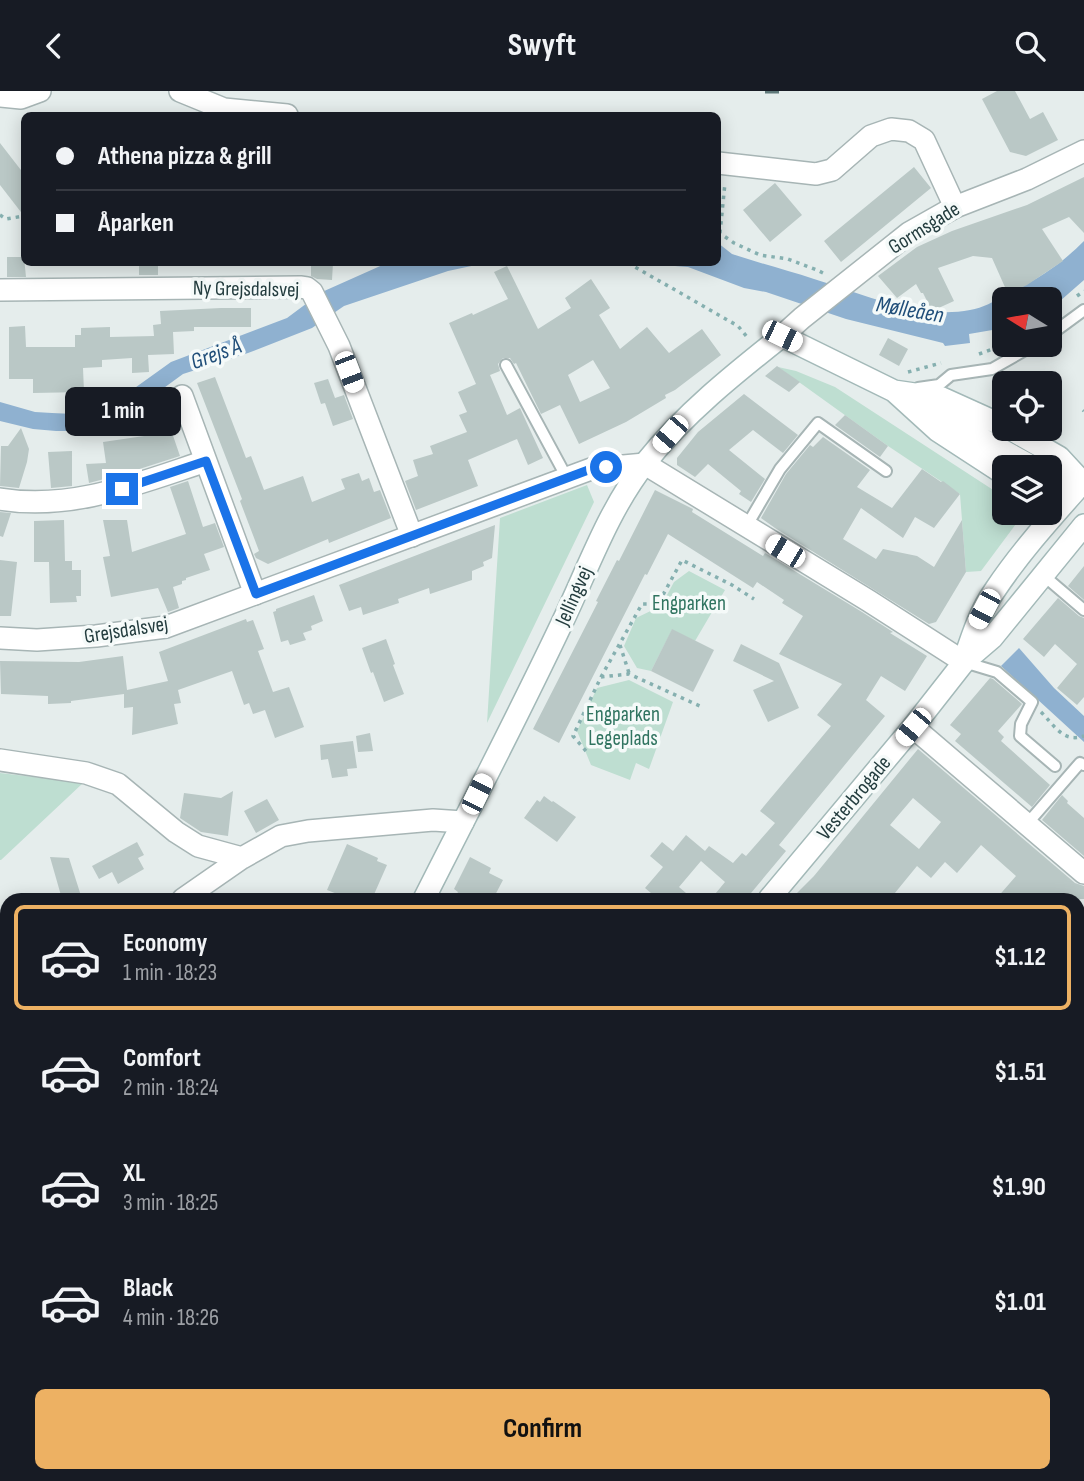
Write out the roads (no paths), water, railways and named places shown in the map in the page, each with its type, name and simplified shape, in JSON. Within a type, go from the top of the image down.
[{"type":"street","points":[[0,96],[21,98],[40,91]]},
{"type":"street","points":[[180,91],[224,109],[256,112]]},
{"type":"street","points":[[722,164],[816,174],[832,170],[871,136],[891,129],[909,131],[924,140],[955,207]]},
{"type":"street","name":"Gormsgade","points":[[782,336],[909,233],[955,207],[1027,179],[1084,151]]},
{"type":"street","name":"Ny Grejsdalsvej","points":[[0,291],[307,288],[312,292],[327,320],[412,536]]},
{"type":"street","points":[[782,336],[894,391],[1011,455]]},
{"type":"street","name":"Jellingvej","points":[[427,893],[563,622],[609,522],[645,464],[694,411],[782,336]]},
{"type":"street","points":[[894,391],[942,398],[992,421]]},
{"type":"street","points":[[894,391],[938,431],[992,466]]},
{"type":"street","points":[[182,396],[256,594]]},
{"type":"street","points":[[1031,441],[1059,457],[1084,482]]},
{"type":"street","points":[[0,499],[43,502],[82,499],[122,489],[206,461]]},
{"type":"street","points":[[645,464],[964,662]]},
{"type":"street","name":"Grejsdalsvej","points":[[0,638],[48,640],[166,627],[591,469],[645,464]]},
{"type":"street","points":[[1062,480],[1084,482]]},
{"type":"street","name":"Vesterbrogade","points":[[964,662],[975,627],[994,591],[1043,527],[1084,482]]},
{"type":"street","name":"Vesterbrogade","points":[[774,893],[964,662],[992,638],[1084,525]]},
{"type":"street","points":[[913,727],[1084,873]]},
{"type":"street","points":[[0,761],[86,773],[118,784],[176,832],[198,846],[242,858]]},
{"type":"street","points":[[192,893],[242,858],[281,836],[308,831],[433,820],[463,822]]},
{"type":"lane","points":[[1062,326],[1084,310]]},
{"type":"lane","points":[[894,391],[939,385],[951,376],[992,369],[1013,357]]},
{"type":"lane","points":[[506,365],[567,478]]},
{"type":"lane","points":[[746,527],[780,469],[818,423],[886,471]]},
{"type":"lane","points":[[1043,575],[1084,610]]},
{"type":"lane","points":[[964,662],[997,672],[1032,702],[1021,725],[1020,736],[1055,766]]},
{"type":"lane","points":[[1027,824],[1080,763],[1084,765]]},
{"type":"water","points":[[1084,241],[1084,280],[1062,299],[1062,287],[1022,287],[1047,272]]},
{"type":"water","name":"Mølleåen","points":[[721,245],[732,254],[911,309],[951,312],[979,308],[992,302],[992,330],[969,334],[970,343],[945,346],[943,343],[846,319],[766,292],[744,288],[688,267],[675,266],[721,266]]},
{"type":"water","name":"Grejs Å","points":[[380,266],[471,266],[448,271],[344,306],[312,328],[183,374],[124,417],[98,428],[56,431],[0,421],[0,402],[35,412],[74,414],[97,409],[118,400],[171,362],[287,318],[322,292]]},
{"type":"water","points":[[1019,648],[1054,688],[1084,716],[1084,742],[1001,666]]},
{"type":"railway","points":[[765,91],[781,91]]},
{"type":"park label","name":"Engparken","points":[[689,603]]},
{"type":"park label","name":"Engparken Legeplads","points":[[623,726]]}]
